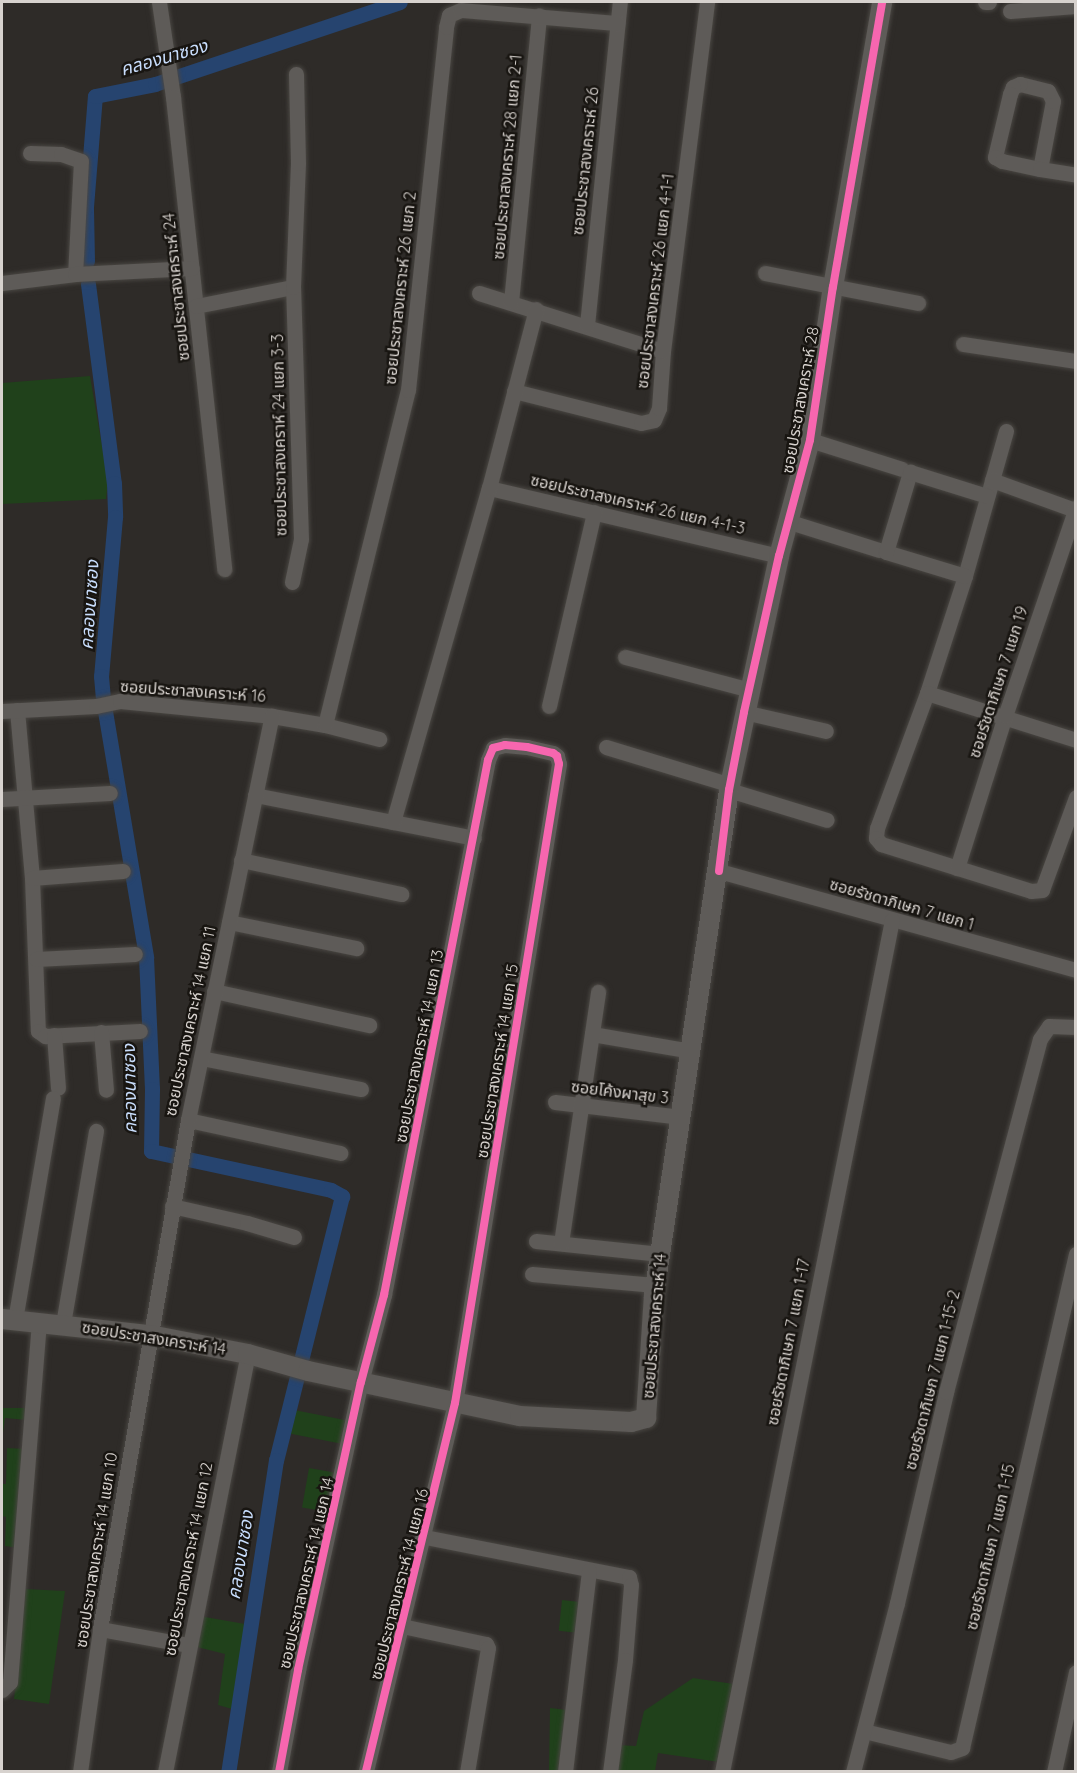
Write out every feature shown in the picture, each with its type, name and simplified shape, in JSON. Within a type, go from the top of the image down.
[{"type":"street","name":"ซอยประชาสงเคราะห์ 24","points":[[159,2],[173,97],[224,569]]},
{"type":"street","name":"ซอยประชาสงเคราะห์ 26","points":[[587,325],[620,2]]},
{"type":"street","name":"ซอยประชาสงเคราะห์ 26 แยก 4-1-1","points":[[514,391],[641,423],[654,420],[659,408],[663,351],[707,2]]},
{"type":"street","name":"ซอยประชาสงเคราะห์ 28","points":[[719,871],[730,788],[744,712],[779,556],[790,522],[810,440],[833,287],[882,2]]},
{"type":"street","points":[[1010,11],[1076,6]]},
{"type":"street","name":"ซอยประชาสงเคราะห์ 26 แยก 2","points":[[325,724],[408,390],[449,15],[461,10],[617,22]]},
{"type":"street","name":"ซอยประชาสงเคราะห์ 28 แยก 2-1","points":[[511,302],[539,15]]},
{"type":"street","name":"ซอยประชาสงเคราห์ 24 แยก 3-3","points":[[292,582],[301,539],[293,287],[298,162],[296,74]]},
{"type":"street","points":[[1040,169],[1053,100],[1048,91],[1020,84],[1013,87],[1010,94],[995,157],[1040,169],[1076,175]]},
{"type":"street","points":[[30,153],[61,154],[81,161],[75,274]]},
{"type":"street","points":[[2,283],[75,274],[192,268]]},
{"type":"street","points":[[765,273],[918,303]]},
{"type":"street","points":[[196,306],[293,287]]},
{"type":"street","points":[[479,293],[587,325],[663,351]]},
{"type":"street","points":[[393,822],[489,488],[536,309]]},
{"type":"street","points":[[963,344],[1076,361]]},
{"type":"street","points":[[1006,431],[965,576],[927,693],[877,828],[876,838],[881,844],[957,868],[1031,891],[1042,890],[1076,797]]},
{"type":"street","points":[[810,440],[902,469]]},
{"type":"street","points":[[965,576],[886,552],[910,472],[987,496]]},
{"type":"street","points":[[992,480],[1075,509]]},
{"type":"street","name":"ซอยประชาสงเคราะห์ 26 แยก 4-1-3","points":[[489,488],[779,556]]},
{"type":"street","name":"ซอยรัชดาภิเษก 7 แยก 19","points":[[957,868],[1005,716],[1075,509]]},
{"type":"street","points":[[549,706],[594,512]]},
{"type":"street","points":[[790,522],[879,550]]},
{"type":"street","points":[[625,657],[750,690]]},
{"type":"street","points":[[927,693],[1076,740]]},
{"type":"street","name":"ซอยประชาสงเคราะห์ 16","points":[[9,710],[96,706],[120,701],[272,716],[325,724],[379,739]]},
{"type":"street","points":[[9,710],[26,798],[32,878],[38,1031],[41,1035],[140,1031]]},
{"type":"street","points":[[744,712],[826,731]]},
{"type":"street","name":"ซอยประชาสงเคราะห์ 14 แยก 11","points":[[150,1335],[188,1120],[272,716]]},
{"type":"street","name":"ซอยประชาสงเคราะห์ 14 แยก 13","points":[[361,1382],[384,1295],[493,748],[505,745],[527,747]]},
{"type":"street","name":"ซอยประชาสงเคราะห์ 14 แยก 15","points":[[455,1403],[559,764],[557,756],[552,753],[527,747]]},
{"type":"street","points":[[606,747],[827,820]]},
{"type":"street","points":[[2,799],[110,793]]},
{"type":"street","points":[[255,795],[474,838]]},
{"type":"street","points":[[241,860],[401,894]]},
{"type":"street","points":[[32,878],[123,871]]},
{"type":"street","name":"ซอยประชาสงเคราะห์ 14","points":[[8,1319],[150,1335],[248,1354],[361,1382],[519,1416],[631,1422],[646,1418],[655,1285],[719,871]]},
{"type":"street","name":"ซอยรัชดาภิเษก 7 แยก 1","points":[[719,871],[1076,970]]},
{"type":"street","name":"ซอยรัชดาภิเษก 7 แยก 1-17","points":[[722,1772],[892,920]]},
{"type":"street","points":[[229,922],[356,948]]},
{"type":"street","points":[[36,959],[135,954]]},
{"type":"street","points":[[214,991],[369,1025]]},
{"type":"street","points":[[561,1243],[598,992]]},
{"type":"street","name":"ซอยรัชดาภิเษก 7 แยก 1-15-2","points":[[854,1772],[897,1603],[946,1392],[1040,1039],[1049,1026],[1076,1026]]},
{"type":"street","points":[[101,1032],[106,1090]]},
{"type":"street","points":[[592,1034],[691,1051]]},
{"type":"street","points":[[8,1319],[56,1093],[54,1035]]},
{"type":"street","points":[[201,1058],[362,1089]]},
{"type":"street","name":"ซอยโค้งผาสุข 3","points":[[555,1102],[681,1117]]},
{"type":"street","points":[[188,1120],[340,1153]]},
{"type":"street","points":[[63,1324],[96,1131]]},
{"type":"street","points":[[172,1206],[247,1223],[294,1237]]},
{"type":"street","points":[[536,1241],[660,1254]]},
{"type":"street","name":"ซอยรัชดาภิเษก 7 แยก 1-15","points":[[864,1731],[951,1752],[962,1748],[1076,1254]]},
{"type":"street","points":[[532,1274],[655,1285]]},
{"type":"street","points":[[2,1690],[10,1682],[39,1322]]},
{"type":"street","name":"ซอยประชาสงเคราะห์ 14 แยก 10","points":[[80,1772],[100,1629],[150,1335]]},
{"type":"street","name":"ซอยประชาสงเคราะห์ 14 แยก 12","points":[[165,1772],[248,1354]]},
{"type":"street","name":"ซอยประชาสงเคราะห์ 14 แยก 14","points":[[279,1772],[298,1670],[361,1382]]},
{"type":"street","name":"ซอยประชาสงเคราะห์ 14 แยก 16","points":[[366,1772],[425,1537],[455,1403]]},
{"type":"street","points":[[425,1537],[627,1576],[630,1580],[625,1660],[610,1772]]},
{"type":"street","points":[[565,1772],[589,1570]]},
{"type":"street","points":[[402,1626],[481,1641],[487,1646],[467,1772]]},
{"type":"street","points":[[100,1629],[189,1645]]},
{"type":"street","points":[[1054,1772],[1069,1736],[1076,1672]]},
{"type":"green space","points":[[90,376],[108,481],[106,499],[2,504],[2,383]]},
{"type":"green space","points":[[2,1408],[28,1408],[27,1420],[5,1418],[2,1440]]},
{"type":"green space","points":[[294,1410],[350,1421],[345,1444],[289,1434]]},
{"type":"green space","points":[[7,1448],[25,1449],[19,1548],[5,1546],[6,1517],[2,1516],[2,1484],[6,1484]]},
{"type":"green space","points":[[309,1468],[336,1473],[329,1512],[302,1507]]},
{"type":"green space","points":[[25,1589],[65,1591],[49,1704],[14,1699]]},
{"type":"green space","points":[[562,1600],[580,1602],[577,1633],[559,1631]]},
{"type":"green space","points":[[199,1616],[245,1624],[232,1709],[218,1705],[225,1654],[193,1646]]},
{"type":"green space","points":[[693,1678],[734,1684],[719,1762],[658,1753],[655,1771],[614,1772],[617,1745],[636,1746],[644,1711]]},
{"type":"green space","points":[[550,1708],[568,1710],[558,1771],[549,1772]]},
{"type":"waterway","name":"คลองนาซอง","points":[[87,261],[86,207],[95,96],[155,84],[400,2]]},
{"type":"waterway","name":"คลองนาซอง","points":[[88,284],[114,483],[115,517],[101,676],[146,957],[152,1089],[151,1151],[331,1190],[342,1196],[276,1460],[228,1772]]},
{"type":"cycle path","points":[[719,871],[729,790],[744,712],[779,556],[810,440],[833,287],[882,2]]},
{"type":"cycle path","points":[[279,1772],[298,1670],[361,1382],[384,1295],[488,760],[493,748],[505,745],[527,747],[553,753],[557,756],[559,764],[455,1403],[366,1772]]}]
